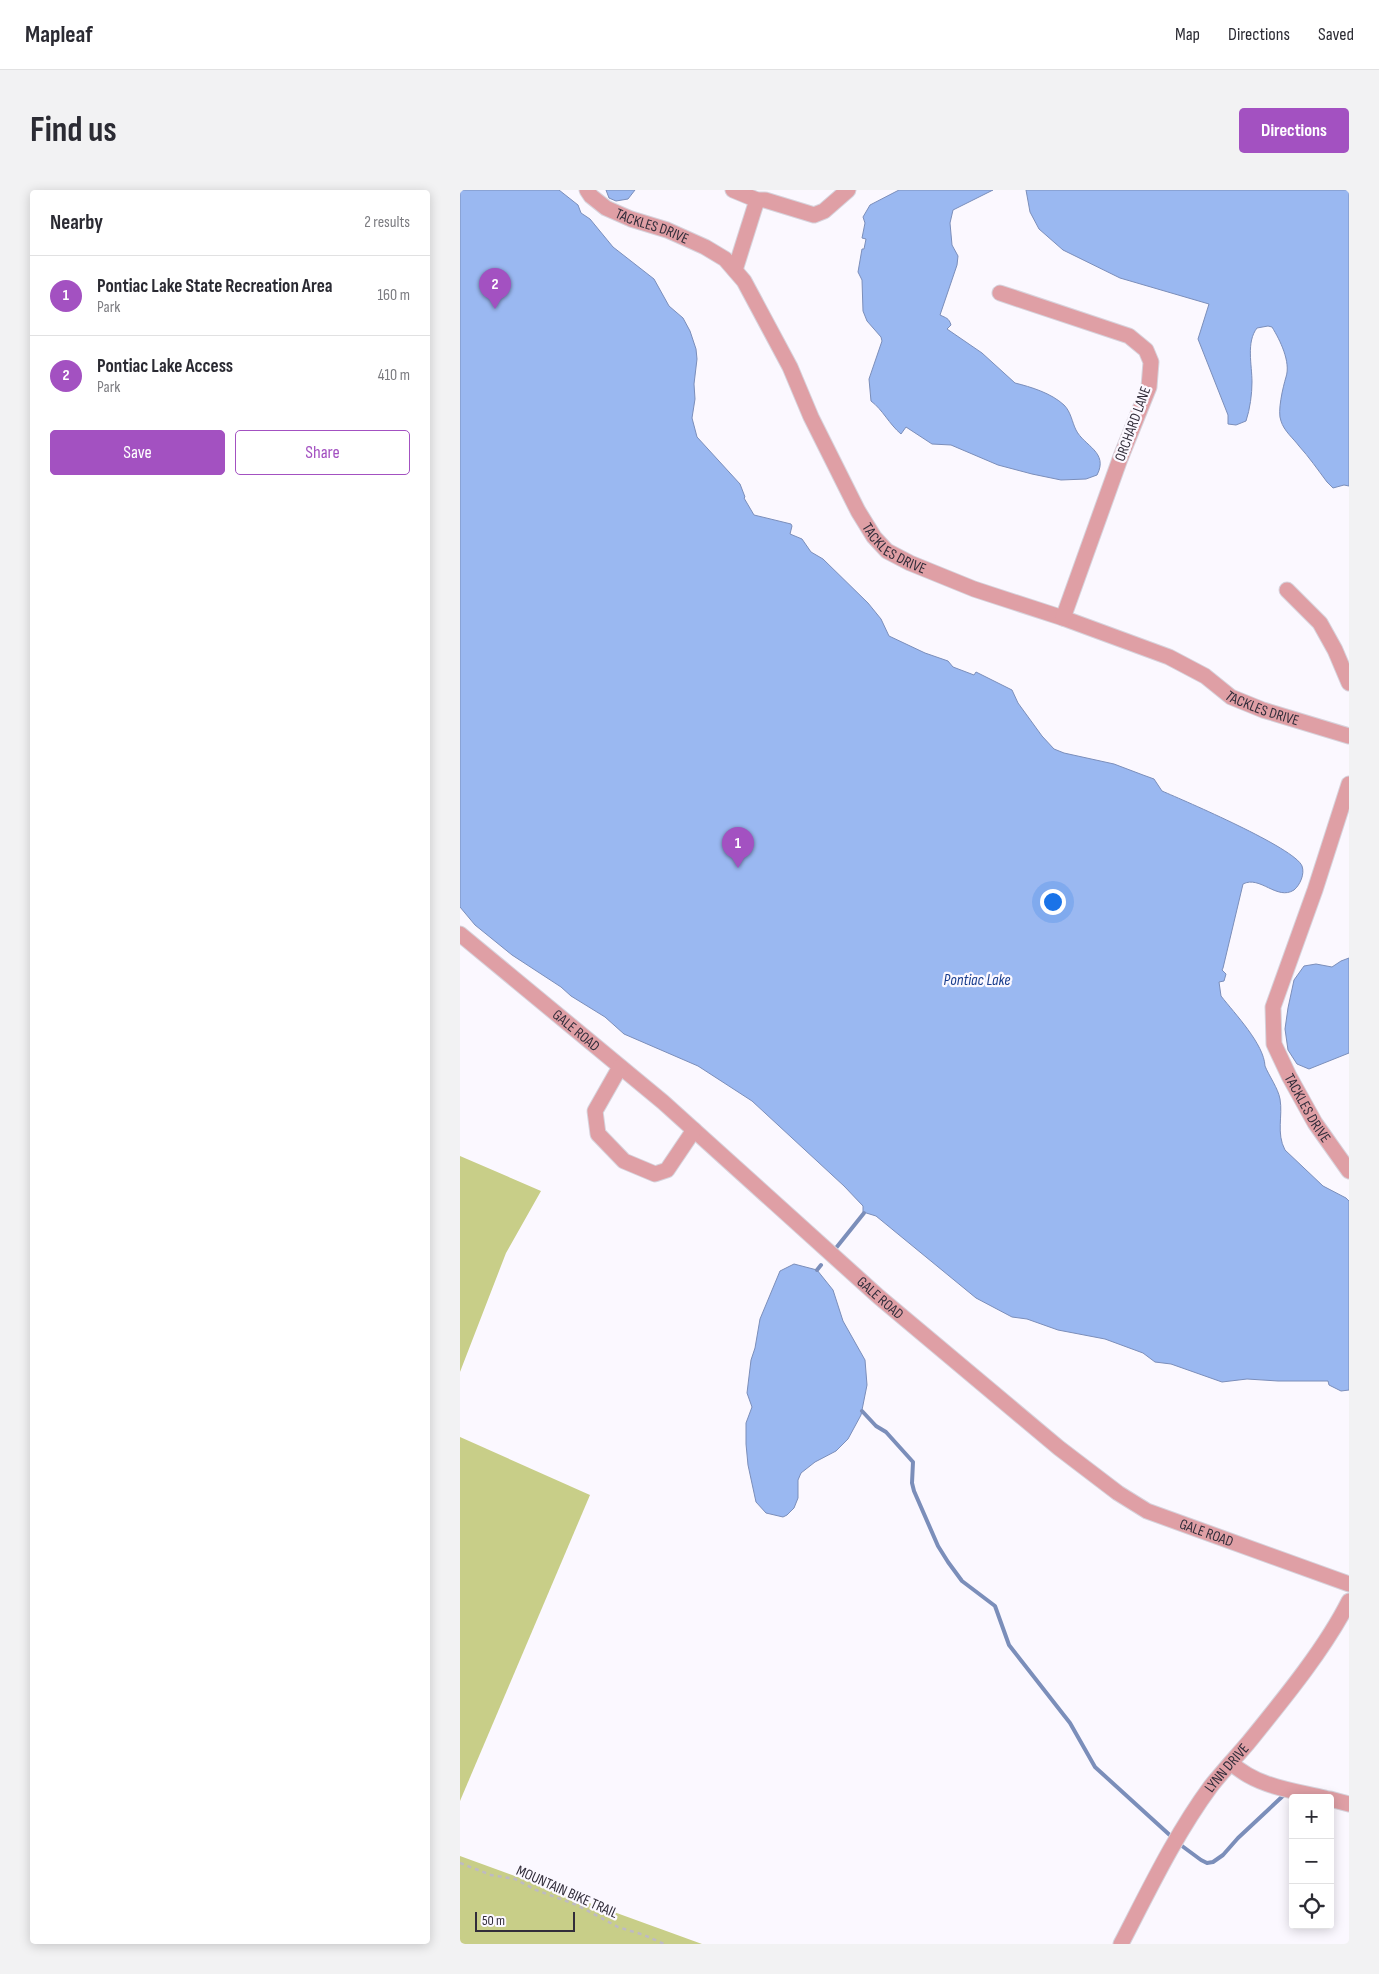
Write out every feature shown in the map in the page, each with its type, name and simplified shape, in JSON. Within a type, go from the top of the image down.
[{"type":"street","name":"TACKLES DRIVE","points":[[587,190],[591,196],[606,208],[667,230],[725,259],[744,281],[790,367],[811,417],[858,511],[874,537],[887,551],[910,563],[974,589],[1063,618],[1169,657],[1205,676],[1231,697],[1263,710],[1349,736]]},
{"type":"street","points":[[733,190],[757,200],[765,200],[814,215],[824,211],[848,190]]},
{"type":"street","points":[[734,270],[757,200]]},
{"type":"street","name":"ORCHARD LANE","points":[[1000,293],[1129,336],[1146,350],[1151,362],[1148,387],[1120,458],[1063,618]]},
{"type":"street","points":[[1287,590],[1320,622],[1335,650],[1349,683]]},
{"type":"street","name":"TACKLES DRIVE","points":[[1349,784],[1315,890],[1273,1007],[1274,1044],[1315,1123],[1349,1171]]},
{"type":"street","name":"GALE ROAD","points":[[460,934],[694,1130],[879,1297],[1059,1448],[1118,1493],[1147,1511],[1349,1584]]},
{"type":"street","points":[[620,1067],[595,1111],[598,1134],[624,1161],[655,1174],[667,1170],[694,1130]]},
{"type":"street","name":"LYNN DRIVE","points":[[1121,1944],[1161,1866],[1212,1786],[1300,1676],[1332,1631],[1349,1601]]},
{"type":"street","points":[[1231,1763],[1240,1771],[1261,1783],[1308,1794]]},
{"type":"street","points":[[1334,1800],[1349,1804]]},
{"type":"path","name":"MOUNTAIN BIKE TRAIL","points":[[460,1863],[491,1874],[515,1879],[536,1890],[577,1905],[618,1927],[644,1934],[664,1944]]},
{"type":"green space","points":[[460,1156],[541,1191],[506,1253],[460,1372]]},
{"type":"green space","points":[[460,1437],[590,1495],[460,1801]]},
{"type":"green space","points":[[460,1856],[702,1944],[460,1944]]},
{"type":"water","name":"Pontiac Lake","points":[[460,190],[559,190],[578,205],[581,213],[590,219],[613,247],[654,279],[669,306],[683,318],[696,349],[695,399],[692,418],[697,437],[740,484],[744,498],[754,515],[791,524],[790,534],[802,539],[811,552],[823,559],[868,603],[881,619],[889,636],[925,653],[948,661],[953,667],[974,675],[976,672],[1012,690],[1018,703],[1054,749],[1114,764],[1154,779],[1162,791],[1261,837],[1295,858],[1302,866],[1303,872],[1300,882],[1294,890],[1288,893],[1275,891],[1256,883],[1249,882],[1243,884],[1222,970],[1226,974],[1224,981],[1219,982],[1221,996],[1241,1020],[1260,1048],[1265,1066],[1277,1091],[1281,1105],[1280,1131],[1285,1150],[1323,1186],[1349,1201],[1349,1390],[1341,1391],[1329,1385],[1328,1381],[1247,1379],[1222,1382],[1171,1364],[1155,1362],[1143,1353],[1105,1339],[1058,1330],[1027,1319],[1012,1317],[976,1298],[876,1216],[863,1212],[863,1206],[844,1186],[752,1101],[698,1066],[624,1034],[605,1017],[512,955],[475,925],[460,907]]},
{"type":"water","points":[[606,190],[635,190],[628,199],[616,201],[609,198]]},
{"type":"water","points":[[899,190],[993,190],[953,210],[950,223],[952,245],[958,256],[957,265],[940,315],[947,318],[951,325],[947,329],[982,353],[1015,383],[1047,394],[1064,405],[1080,436],[1098,455],[1100,467],[1097,475],[1086,479],[1061,480],[1032,474],[998,465],[951,445],[932,444],[906,427],[901,434],[871,401],[869,379],[882,341],[881,337],[867,321],[863,311],[862,280],[858,272],[862,249],[864,249],[866,239],[862,238],[865,223],[863,217],[870,205]]},
{"type":"water","points":[[1026,190],[1349,190],[1349,486],[1344,485],[1333,488],[1282,425],[1280,406],[1287,365],[1281,345],[1272,327],[1257,328],[1252,340],[1250,354],[1252,391],[1246,421],[1236,425],[1228,424],[1228,415],[1198,339],[1209,304],[1120,278],[1063,250],[1039,229],[1030,212]]},
{"type":"water","points":[[1349,958],[1349,1053],[1309,1069],[1297,1064],[1288,1050],[1285,1029],[1294,980],[1304,966],[1316,964],[1332,967]]},
{"type":"water","points":[[794,1264],[817,1270],[833,1290],[843,1321],[865,1360],[867,1385],[861,1415],[848,1439],[836,1451],[815,1462],[801,1473],[798,1480],[798,1498],[794,1508],[783,1517],[766,1513],[756,1502],[748,1465],[746,1444],[746,1423],[752,1407],[747,1393],[751,1360],[760,1319],[780,1271]]},
{"type":"waterway","points":[[836,1248],[864,1213]]},
{"type":"waterway","points":[[817,1270],[821,1265]]},
{"type":"waterway","points":[[862,1411],[876,1426],[886,1432],[913,1462],[912,1483],[914,1491],[938,1546],[962,1581],[995,1606],[1009,1645],[1070,1723],[1095,1767],[1173,1838]]},
{"type":"waterway","points":[[1178,1843],[1201,1860],[1207,1863],[1213,1862],[1223,1855],[1238,1838],[1285,1794]]},
{"type":"place","name":"Pontiac Lake Access","points":[[495,309]]},
{"type":"place","name":"Pontiac Lake State Recreation Area","points":[[738,868]]}]
